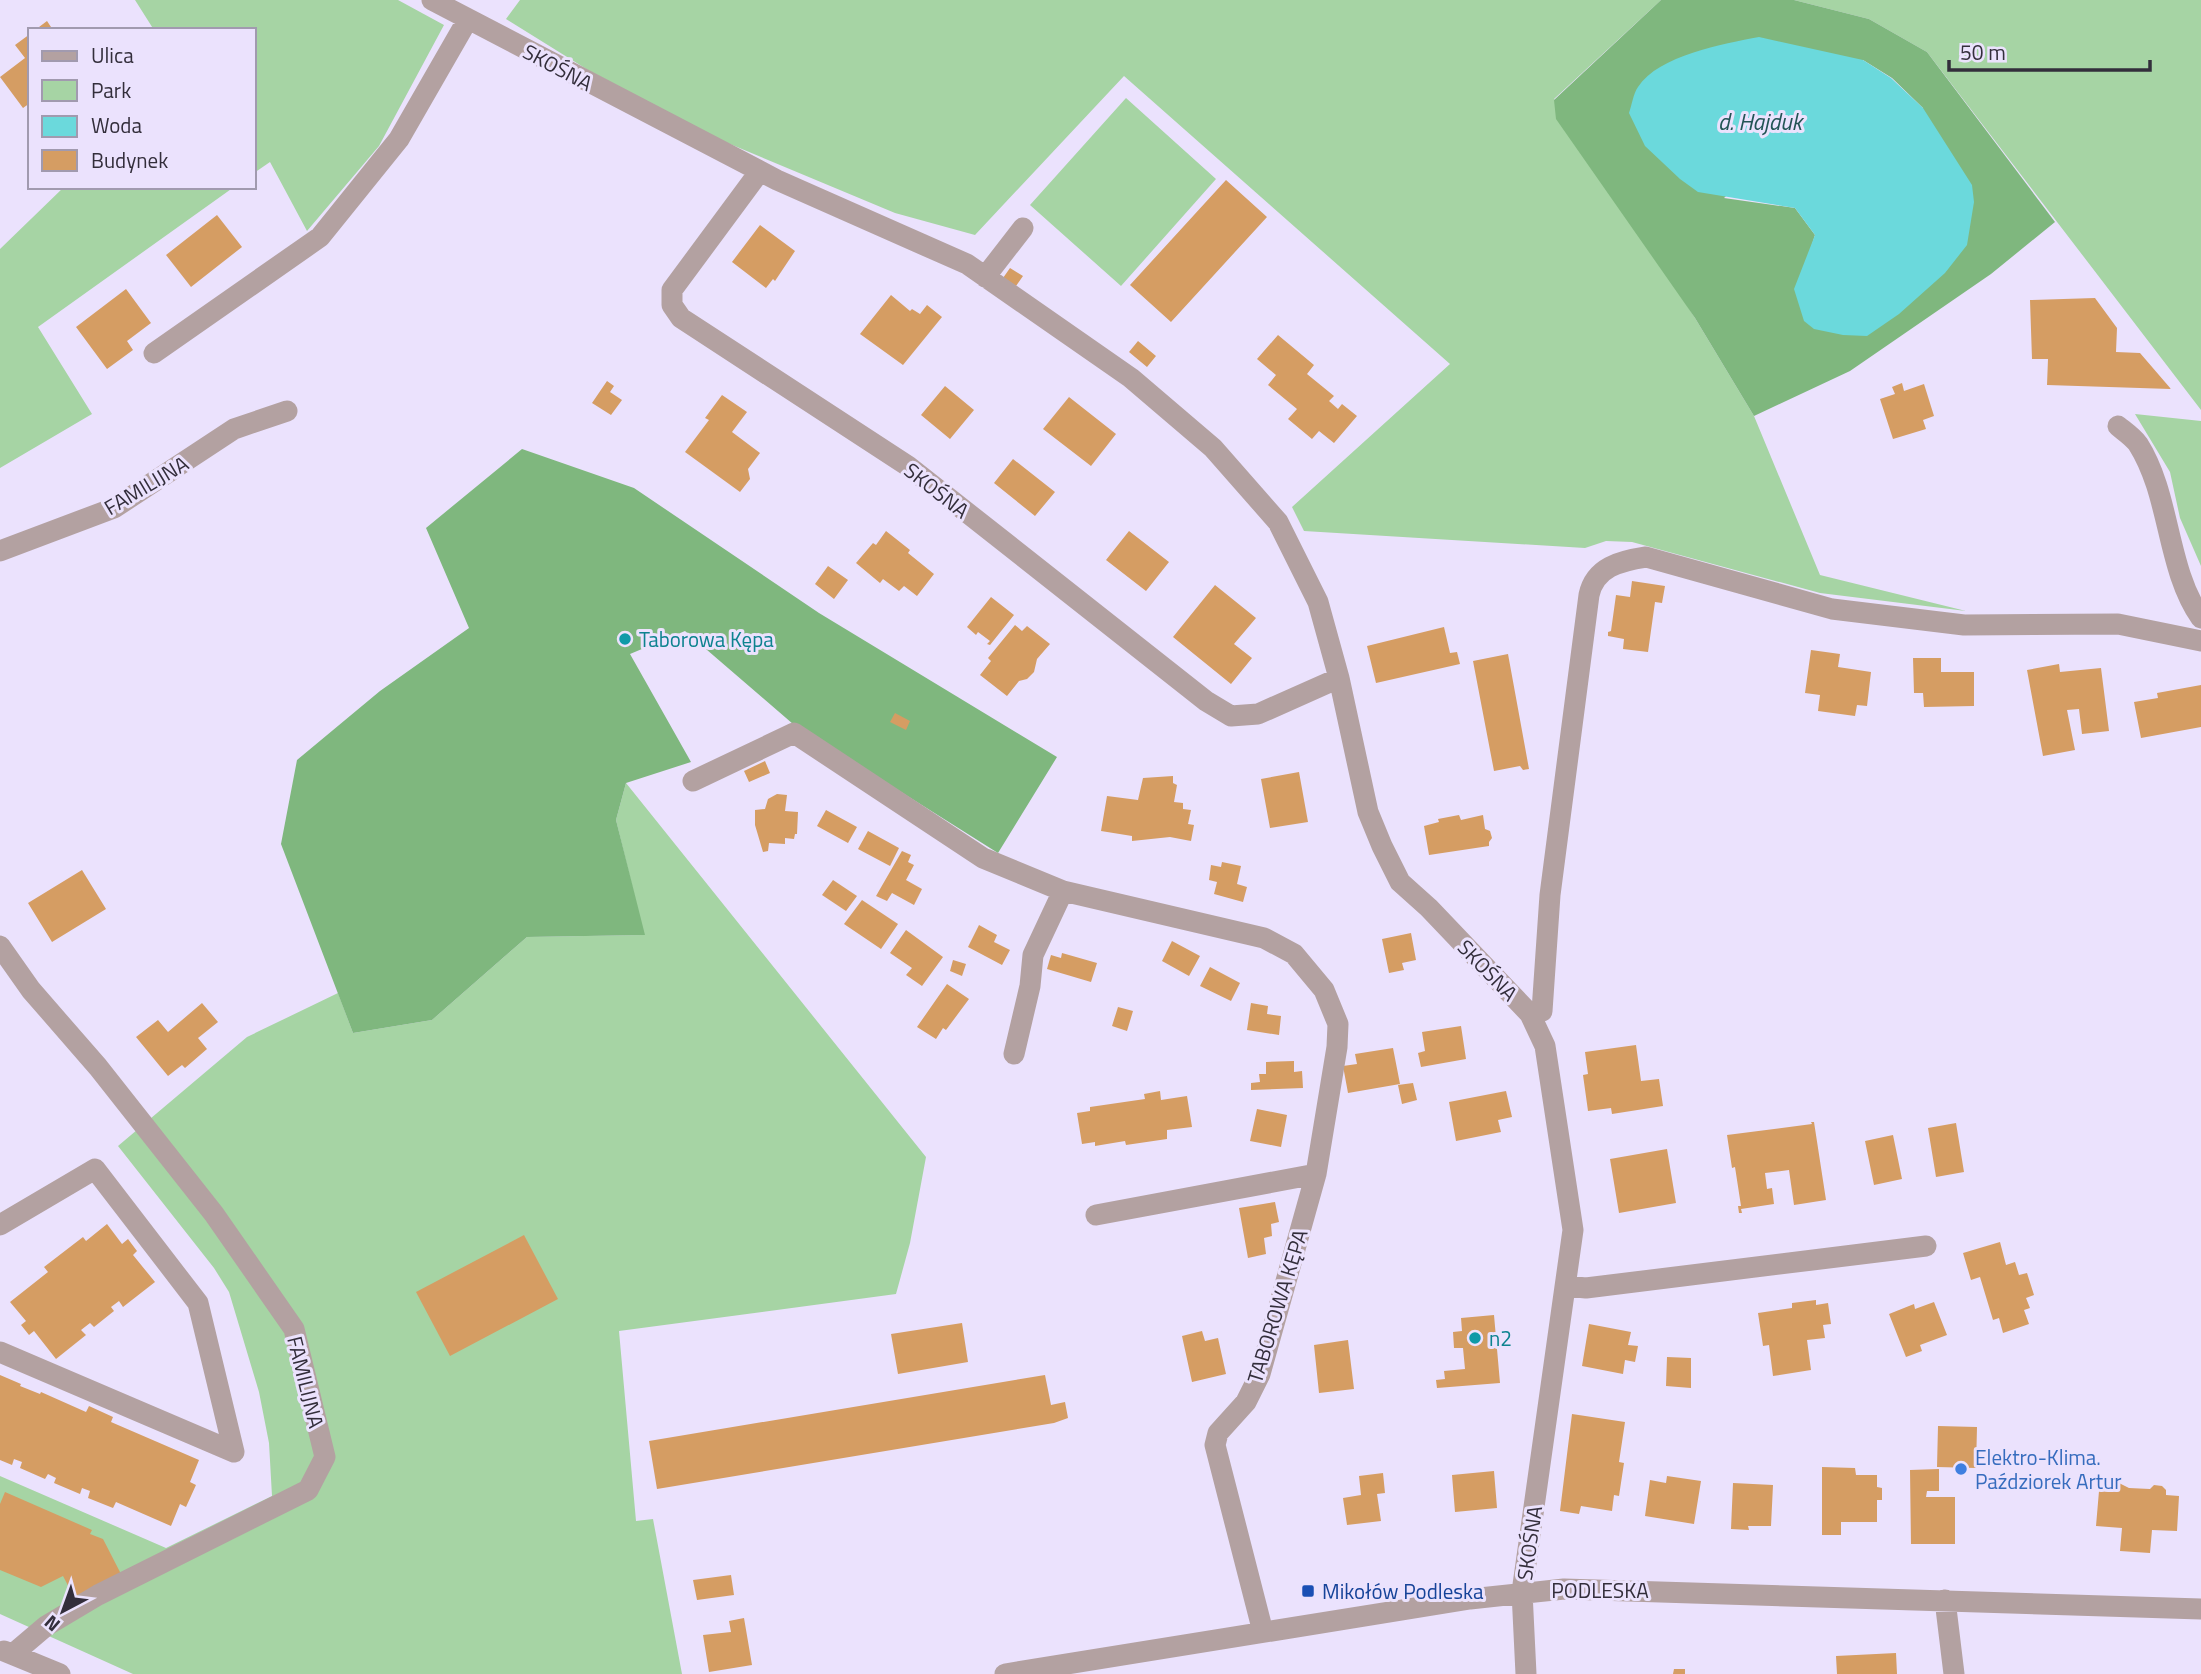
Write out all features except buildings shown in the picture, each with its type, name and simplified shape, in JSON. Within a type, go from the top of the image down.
[{"type":"street","name":"SKOŚNA","points":[[432,0],[760,171],[967,264],[1131,378],[1213,448],[1278,522],[1318,602],[1339,678],[1368,812],[1400,882],[1429,908],[1530,1014],[1545,1046],[1573,1230],[1522,1592],[1526,1674]]},
{"type":"street","points":[[154,354],[320,237],[399,139],[468,19]]},
{"type":"street","name":"SKOŚNA","points":[[760,171],[672,290],[672,304],[681,318],[908,466],[1206,701],[1231,716],[1258,714],[1339,678]]},
{"type":"street","points":[[985,277],[1023,228]]},
{"type":"street","name":"FAMILIJNA","points":[[0,551],[114,508],[234,429],[287,411]]},
{"type":"street","points":[[2118,426],[2137,443],[2158,488],[2176,561],[2201,618]]},
{"type":"street","points":[[1530,1014],[1542,1011],[1553,868],[1589,595],[1591,585],[1599,572],[1623,561],[1646,557],[1832,610],[1964,625],[2118,624],[2201,641]]},
{"type":"street","name":"TABOROWA KĘPA","points":[[693,781],[794,733],[983,858],[1063,891],[1264,938],[1294,954],[1324,990],[1338,1024],[1337,1047],[1316,1174],[1260,1374],[1246,1402],[1218,1433],[1215,1445],[1263,1632]]},
{"type":"street","points":[[1014,1054],[1030,986],[1033,955],[1063,891]]},
{"type":"street","name":"FAMILIJNA","points":[[0,946],[31,990],[98,1067],[215,1214],[294,1329],[325,1457],[308,1490],[98,1595],[6,1652]]},
{"type":"street","points":[[0,1225],[95,1170],[198,1303],[234,1452],[0,1352]]},
{"type":"street","points":[[1096,1215],[1316,1174]]},
{"type":"street","points":[[1566,1286],[1586,1288],[1926,1246]]},
{"type":"street","name":"PODLESKA","points":[[1005,1674],[1522,1592],[1564,1589],[2201,1609]]},
{"type":"street","points":[[1945,1600],[1954,1674]]},
{"type":"street","points":[[6,1652],[30,1669],[60,1674]]},
{"type":"green space","points":[[135,0],[398,0],[444,25],[379,146],[307,231],[270,162],[256,172],[256,28],[153,28]]},
{"type":"green space","points":[[520,0],[1661,0],[1554,99],[1695,318],[1754,416],[1820,575],[1966,611],[1820,593],[1632,542],[1606,541],[1585,548],[1304,531],[1292,507],[1450,364],[1124,76],[975,235],[895,213],[706,134],[588,70],[506,19]]},
{"type":"green space","points":[[1794,0],[2201,0],[2201,410],[1927,52],[1869,19]]},
{"type":"green space","points":[[1126,98],[1216,179],[1121,286],[1030,205]]},
{"type":"green space","points":[[62,189],[231,189],[38,327],[92,414],[0,468],[0,249]]},
{"type":"green space","points":[[2135,414],[2201,421],[2201,566],[2180,518],[2170,472]]},
{"type":"green space","points":[[626,783],[926,1157],[910,1243],[896,1294],[619,1331],[636,1521],[653,1519],[682,1674],[133,1674],[0,1614],[0,1476],[166,1548],[272,1496],[269,1443],[259,1392],[229,1292],[214,1268],[118,1146],[247,1037],[338,993],[353,1033],[432,1020],[527,937],[644,935],[616,820]]},
{"type":"shaded area","points":[[1661,0],[1794,0],[1869,19],[1927,52],[2055,222],[1991,274],[1850,371],[1754,416],[1695,318],[1556,119],[1554,100]],"holes":[[[1863,60],[1892,78],[1923,108],[1807,260],[1815,235],[1795,208],[1724,198]]]},
{"type":"shaded area","points":[[522,449],[634,488],[819,613],[1057,757],[998,853],[793,724],[685,631],[630,654],[691,762],[626,783],[616,820],[645,935],[527,937],[432,1020],[353,1033],[281,844],[297,760],[380,691],[469,628],[426,528]]},
{"type":"water","name":"d. Hajduk","points":[[1759,37],[1863,60],[1891,78],[1923,108],[1972,185],[1974,202],[1967,245],[1945,273],[1899,314],[1867,336],[1843,335],[1814,329],[1804,321],[1794,289],[1815,235],[1795,208],[1698,192],[1645,146],[1629,113],[1638,87],[1661,67],[1693,53]]},
{"type":"place","name":"Taborowa Kępa","points":[[625,639]]},
{"type":"place","name":"n2","points":[[1475,1338]]},
{"type":"place","name":"Elektro-Klima. Paździorek Artur","points":[[1961,1469]]},
{"type":"place","name":"Mikołów Podleska","points":[[1308,1591]]}]
